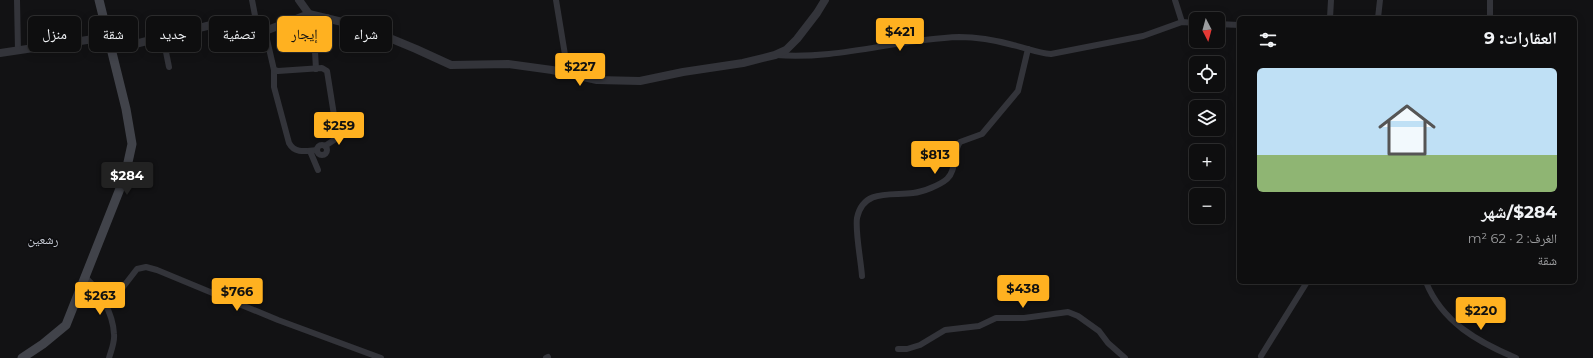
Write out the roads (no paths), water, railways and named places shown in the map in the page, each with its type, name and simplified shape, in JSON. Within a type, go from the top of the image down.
[{"type":"main road","points":[[99,0],[102,16]]},
{"type":"main road","points":[[22,358],[43,344],[66,325],[124,176],[132,150],[126,109],[111,52]]},
{"type":"street","points":[[17,0],[18,51]]},
{"type":"street","points":[[252,0],[257,16]]},
{"type":"street","points":[[299,0],[309,14]]},
{"type":"street","points":[[556,0],[568,73]]},
{"type":"street","points":[[332,18],[363,27],[451,65],[508,64],[568,73],[597,80],[640,81],[683,72],[743,63],[776,55],[786,50],[794,42],[817,14],[825,0]]},
{"type":"street","points":[[1175,0],[1182,22]]},
{"type":"street","points":[[1330,16],[1332,0]]},
{"type":"street","points":[[1378,16],[1380,0]]},
{"type":"street","points":[[1490,0],[1490,16]]},
{"type":"street","points":[[269,28],[309,14],[321,16]]},
{"type":"street","points":[[776,55],[800,57],[821,56],[908,41],[961,37],[985,38],[1043,53],[1060,53],[1143,36],[1182,22],[1189,22]]},
{"type":"street","points":[[1225,24],[1237,25]]},
{"type":"street","points":[[0,53],[89,40]]},
{"type":"street","points":[[862,276],[857,218],[863,206],[867,201],[877,196],[914,193],[946,180],[951,174],[960,142],[982,134],[1018,91],[1028,49]]},
{"type":"street","points":[[166,52],[169,66]]},
{"type":"street","points":[[268,52],[274,70],[274,87],[289,143],[292,149],[297,151],[313,150],[320,154],[324,154],[327,151],[325,146],[334,140],[337,134],[329,74],[325,69],[274,70]]},
{"type":"street","points":[[315,52],[316,69]]},
{"type":"street","points":[[313,150],[318,170]]},
{"type":"street","points":[[101,298],[120,291],[136,269],[146,267],[186,281],[278,320],[381,358]]},
{"type":"street","points":[[85,277],[107,308],[114,334],[108,358]]},
{"type":"street","points":[[1262,356],[1306,284]]},
{"type":"street","points":[[1427,284],[1435,300],[1465,332],[1516,358]]},
{"type":"street","points":[[898,349],[907,349],[920,345],[945,330],[978,326],[996,318],[1024,318],[1068,312],[1074,314],[1099,331],[1108,343],[1125,358]]},
{"type":"district","name":"رشعين","points":[[43,239]]}]
